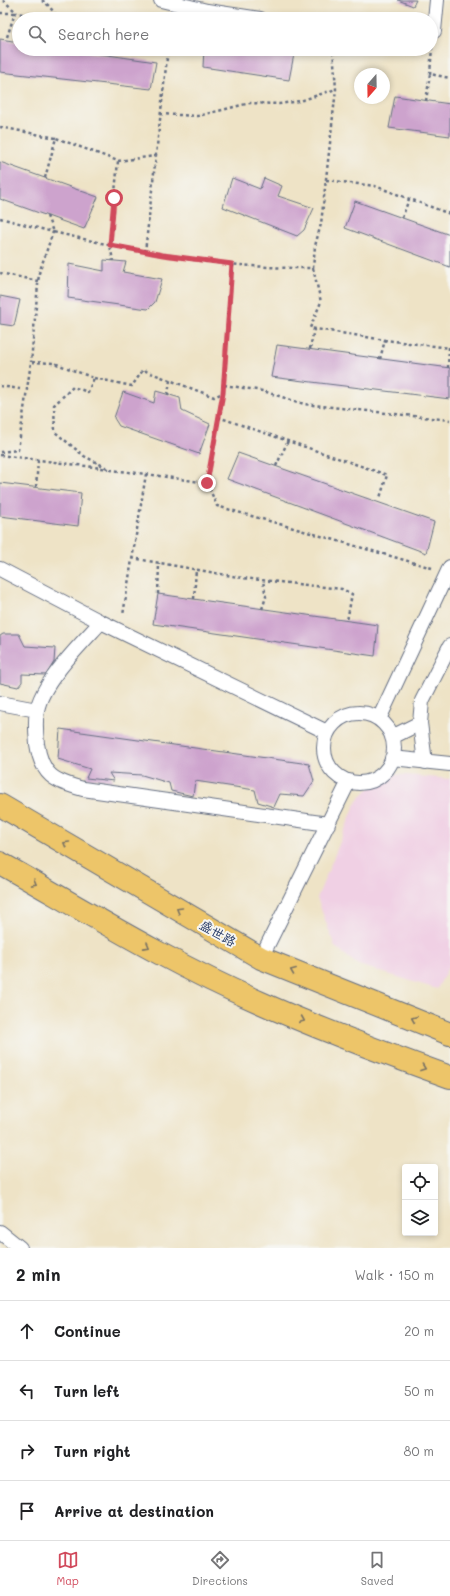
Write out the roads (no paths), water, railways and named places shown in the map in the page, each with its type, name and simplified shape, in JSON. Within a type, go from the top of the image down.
[{"type":"main road","name":"盛世路","points":[[0,805],[261,958],[450,1034]]},
{"type":"main road","points":[[0,863],[164,956],[258,1002],[366,1047],[450,1078]]},
{"type":"street","points":[[161,0],[213,12]]},
{"type":"street","points":[[435,12],[437,0]]},
{"type":"street","points":[[0,569],[101,622],[328,732]]},
{"type":"street","points":[[379,719],[449,570]]},
{"type":"street","points":[[101,622],[56,674],[44,692],[37,710],[36,737],[39,758],[46,772],[58,782],[83,789],[328,824]]},
{"type":"street","points":[[425,762],[420,723],[422,701],[450,646]]},
{"type":"street","points":[[0,703],[37,710]]},
{"type":"street","points":[[356,713],[368,714],[379,719],[387,727],[392,737],[394,747],[388,768],[380,775],[370,780],[360,782],[349,781],[338,776],[330,767],[325,756],[324,744],[328,732],[335,723],[344,716],[356,713]]},
{"type":"street","points":[[392,737],[420,723]]},
{"type":"street","points":[[392,758],[450,764]]},
{"type":"street","points":[[261,958],[349,781]]},
{"type":"street","points":[[0,1232],[20,1248]]}]
